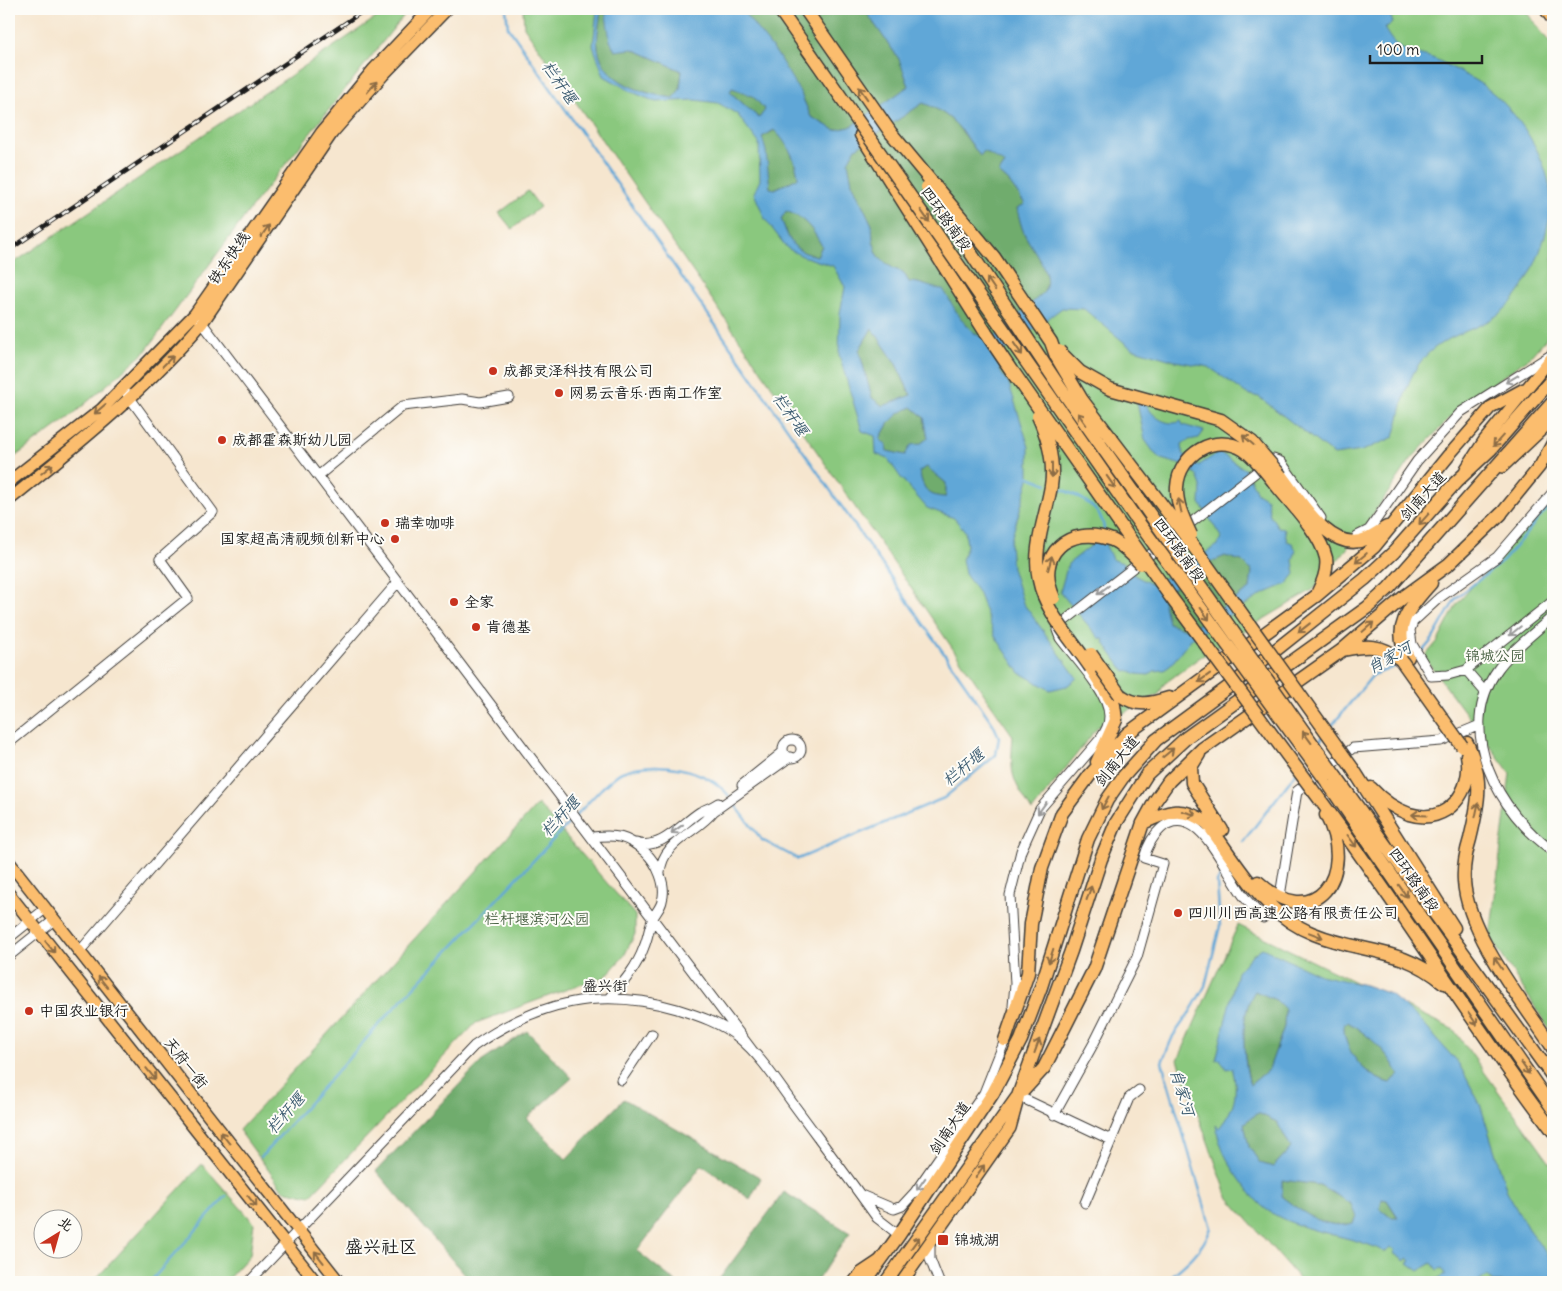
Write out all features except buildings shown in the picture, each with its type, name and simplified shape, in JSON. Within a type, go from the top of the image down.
[{"type":"highway","name":"四环路南段","points":[[780,9],[1136,519],[1553,1077]]},
{"type":"highway","name":"四环路南段","points":[[805,9],[1061,389],[1330,778],[1553,1109]]},
{"type":"highway","points":[[806,47],[986,334],[1170,596],[1358,850],[1457,993],[1506,1069],[1553,1131]]},
{"type":"highway","points":[[890,133],[994,257],[1051,342],[1080,372],[1110,389],[1221,420],[1252,442],[1318,540],[1326,560],[1324,578],[1316,596]]},
{"type":"highway","points":[[1051,342],[1056,356],[1082,400],[1197,551],[1353,769],[1502,1007]]},
{"type":"highway","points":[[1014,373],[1038,414],[1052,456],[1051,485],[1037,560],[1039,581],[1049,605],[1114,705],[1116,720],[1090,775]]},
{"type":"highway","name":"剑南大道","points":[[865,1282],[899,1235],[993,1093],[1021,1040],[1041,987],[1088,839],[1107,800],[1122,777],[1156,740],[1238,680],[1365,579],[1394,552],[1456,482],[1490,450],[1553,378]]},
{"type":"highway","name":"剑南大道","points":[[886,1282],[1018,1096],[1068,961],[1101,859],[1116,823],[1147,774],[1187,737],[1368,607],[1389,588],[1553,402]]},
{"type":"highway","points":[[1197,551],[1180,509],[1177,487],[1181,471],[1200,448],[1212,443],[1227,443],[1253,456],[1277,478],[1321,527],[1334,536],[1350,542],[1366,540],[1397,521]]},
{"type":"highway","points":[[1005,1040],[1028,974],[1031,924],[1042,868],[1062,813],[1090,775],[1128,733],[1316,596],[1374,547],[1450,455]]},
{"type":"highway","points":[[1501,514],[1449,564],[1405,615],[1401,635],[1411,657],[1477,766],[1479,794],[1466,854],[1464,881],[1471,912],[1484,941],[1553,1048]]},
{"type":"highway","points":[[1170,596],[1133,556],[1113,540],[1081,535],[1064,542],[1053,553],[1048,569],[1050,590],[1054,598],[1120,695],[1130,702],[1150,704],[1181,694]]},
{"type":"highway","points":[[1018,1096],[1044,1068],[1094,969],[1143,822],[1154,801],[1169,781],[1183,765],[1202,749],[1341,651],[1404,596],[1449,564]]},
{"type":"highway","points":[[1341,651],[1366,645],[1381,647],[1411,657]]},
{"type":"highway","points":[[1353,769],[1380,797],[1399,809],[1411,814],[1436,814],[1454,804],[1466,788],[1470,768],[1465,745]]},
{"type":"highway","points":[[1202,749],[1191,767],[1195,790],[1258,882],[1279,899],[1292,902],[1305,901],[1320,895],[1328,887],[1338,866],[1337,842],[1330,822],[1312,789]]},
{"type":"highway","points":[[1143,822],[1169,811],[1195,814],[1207,823],[1268,904],[1293,924],[1331,940],[1410,960],[1429,970],[1457,993]]},
{"type":"main road","name":"铁东快线","points":[[9,500],[130,398],[179,351],[322,132],[374,69],[431,9]]},
{"type":"main road","name":"铁东快线","points":[[9,482],[102,409],[122,388],[199,318],[332,133],[383,75],[447,9]]},
{"type":"main road","points":[[1545,9],[1553,20]]},
{"type":"main road","points":[[1456,482],[1484,441],[1553,355]]},
{"type":"main road","points":[[1450,455],[1491,407],[1530,385]]},
{"type":"main road","points":[[1470,498],[1553,419]]},
{"type":"main road","points":[[1501,514],[1540,466],[1553,442]]},
{"type":"main road","name":"天府一街","points":[[9,862],[339,1282]]},
{"type":"main road","points":[[9,894],[316,1282]]},
{"type":"main road","points":[[902,1282],[1010,1128],[1018,1096]]},
{"type":"main road","points":[[854,1282],[860,1273],[880,1260]]},
{"type":"street","points":[[199,318],[593,837],[752,1050]]},
{"type":"street","points":[[861,1195],[894,1209],[902,1206],[915,1192],[984,1093],[1005,1040],[1013,1012],[1015,984],[1010,895],[1022,851],[1040,809],[1108,727],[1109,716],[1104,698],[1057,630],[1058,626],[1274,459],[1278,459],[1318,515],[1334,532],[1352,537],[1364,534],[1378,518],[1418,461],[1461,412],[1553,355]]},
{"type":"street","points":[[9,743],[188,598],[160,559],[213,512],[122,388]]},
{"type":"street","points":[[318,476],[403,406],[462,398],[480,402],[509,397]]},
{"type":"street","points":[[1553,492],[1497,557],[1420,613],[1410,630],[1411,657],[1430,676],[1448,675],[1466,670],[1553,601]]},
{"type":"street","points":[[79,952],[398,582]]},
{"type":"street","points":[[1553,616],[1508,657],[1498,669],[1485,692],[1480,725],[1485,762],[1493,782],[1518,819],[1553,851]]},
{"type":"street","points":[[1466,670],[1485,692]]},
{"type":"street","points":[[1280,896],[1297,791],[1353,748],[1441,741],[1480,725]]},
{"type":"street","points":[[610,998],[639,959],[653,918],[663,900],[660,873],[661,862],[671,847],[706,821],[718,806],[787,755]]},
{"type":"street","points":[[593,837],[612,834],[647,845],[661,841],[702,811],[718,806]]},
{"type":"street","points":[[1054,1115],[1095,1041],[1137,957],[1163,864],[1144,858],[1153,835],[1167,824],[1179,822],[1193,826],[1207,840],[1245,897],[1263,918],[1266,915]]},
{"type":"street","points":[[636,843],[650,857],[660,873]]},
{"type":"street","points":[[9,938],[45,909]]},
{"type":"street","points":[[9,956],[54,920]]},
{"type":"street","name":"盛兴街","points":[[249,1282],[474,1046],[503,1026],[529,1016],[573,1001],[610,998],[630,999],[690,1013],[727,1029],[752,1050],[877,1218],[899,1235]]},
{"type":"street","points":[[621,1080],[652,1034]]},
{"type":"street","points":[[1085,1203],[1129,1098],[1139,1090]]},
{"type":"street","points":[[1018,1096],[1054,1115],[1111,1140]]},
{"type":"street","points":[[930,1242],[930,1259],[939,1282]]},
{"type":"green space","points":[[389,9],[409,9],[254,204],[145,352],[71,416],[9,461],[9,266]]},
{"type":"green space","points":[[523,9],[1524,9],[1553,47],[1553,331],[1529,358],[1461,406],[1412,458],[1363,529],[1314,589],[1199,658],[1164,684],[1159,694],[1098,727],[1032,811],[1020,791],[1014,776],[1012,768],[1013,736],[524,27]]},
{"type":"green space","points":[[601,9],[605,9],[633,49],[682,71],[680,89],[674,98],[638,90],[616,78],[608,70],[601,60],[598,48]]},
{"type":"green space","points":[[741,9],[864,9],[899,59],[909,86],[850,127],[835,130],[811,117],[801,94]]},
{"type":"green space","points":[[732,88],[753,96],[766,110],[759,118],[730,92]]},
{"type":"green space","points":[[923,103],[942,112],[956,124],[980,156],[983,150],[1005,164],[999,173],[1009,182],[1025,204],[1017,208],[1021,225],[1044,270],[1046,285],[1044,292],[991,340],[979,336],[970,329],[935,290],[923,284],[909,282],[903,272],[894,269],[878,257],[873,241],[872,225],[852,183],[847,162],[856,148]]},
{"type":"green space","points":[[775,130],[791,152],[798,178],[774,189],[770,188],[762,137]]},
{"type":"green space","points":[[528,191],[540,207],[512,229],[499,213]]},
{"type":"green space","points":[[786,211],[803,220],[815,234],[822,246],[817,256],[797,248],[789,239],[781,219]]},
{"type":"green space","points":[[872,328],[895,362],[911,396],[883,406],[872,398],[859,350]]},
{"type":"green space","points":[[912,407],[924,417],[928,438],[905,455],[887,451],[880,439],[888,424],[899,413]]},
{"type":"green space","points":[[927,467],[946,483],[946,497],[934,495],[924,487],[919,471]]},
{"type":"green space","name":"锦城公园","points":[[1553,493],[1553,1035],[1490,937],[1510,773],[1424,657],[1438,641],[1457,604]]},
{"type":"green space","points":[[1225,556],[1242,561],[1252,571],[1250,589],[1189,630],[1168,623],[1161,597],[1204,565]]},
{"type":"green space","name":"栏杆堰滨河公园","points":[[538,804],[635,915],[635,934],[624,956],[605,977],[476,1023],[310,1196],[283,1190],[239,1130]]},
{"type":"green space","points":[[1238,925],[1454,1030],[1553,1167],[1553,1282],[1302,1282],[1228,1197],[1178,1060]]},
{"type":"green space","points":[[1255,991],[1276,1000],[1285,1009],[1284,1027],[1269,1069],[1250,1085],[1244,1049],[1244,1024],[1246,1012]]},
{"type":"green space","points":[[1348,1022],[1384,1051],[1395,1066],[1399,1075],[1390,1083],[1381,1080],[1364,1069],[1351,1053],[1344,1034],[1344,1024]]},
{"type":"green space","points":[[527,1031],[572,1078],[527,1118],[566,1159],[624,1099],[761,1178],[750,1199],[702,1165],[637,1251],[676,1282],[471,1282],[376,1171],[481,1062]]},
{"type":"green space","points":[[1258,1113],[1277,1122],[1291,1148],[1273,1167],[1260,1163],[1249,1147],[1244,1123]]},
{"type":"green space","points":[[202,1164],[254,1223],[250,1255],[225,1282],[93,1282]]},
{"type":"green space","points":[[1282,1180],[1320,1185],[1352,1204],[1356,1216],[1353,1223],[1333,1224],[1315,1219],[1306,1214],[1282,1197]]},
{"type":"green space","points":[[784,1192],[850,1233],[816,1282],[717,1282]]},
{"type":"green space","points":[[1382,1199],[1387,1200],[1398,1218],[1390,1217],[1380,1209]]},
{"type":"water","points":[[597,9],[601,9],[598,48],[601,60],[608,70],[616,78],[638,90],[674,98],[680,89],[682,71],[633,49],[615,51],[610,41],[605,9],[741,9],[777,54],[801,94],[811,117],[835,130],[850,127],[909,86],[899,59],[864,9],[1388,9],[1393,23],[1384,28],[1398,46],[1437,60],[1475,80],[1502,101],[1514,115],[1526,131],[1544,167],[1551,204],[1549,221],[1541,249],[1529,276],[1512,301],[1490,320],[1445,341],[1429,352],[1416,369],[1407,387],[1394,437],[1362,451],[1334,455],[1259,397],[1247,394],[1209,367],[1175,361],[1131,348],[1084,309],[1062,308],[1002,353],[1000,371],[1009,384],[1029,447],[1029,479],[1010,543],[1012,568],[1023,603],[1077,678],[1067,686],[1050,690],[1020,673],[995,636],[978,592],[965,574],[962,559],[967,546],[965,531],[954,518],[927,508],[901,478],[888,459],[876,454],[875,436],[862,431],[839,355],[840,313],[845,287],[833,266],[802,256],[787,248],[765,219],[754,193],[760,180],[759,143],[737,114],[718,103],[695,100],[656,102],[632,92],[604,76],[593,46]],"holes":[[[732,88],[753,96],[765,110],[759,118],[730,92]],[[923,103],[942,112],[956,124],[980,156],[984,151],[1005,164],[999,173],[1009,182],[1025,204],[1017,208],[1020,222],[1044,270],[1046,278],[1044,292],[991,340],[975,333],[962,321],[943,289],[909,282],[903,272],[894,269],[878,257],[873,241],[872,225],[852,183],[848,162],[856,148]],[[774,130],[790,152],[796,165],[798,178],[775,189],[770,188],[766,151],[762,137]],[[786,211],[803,220],[822,246],[817,256],[797,248],[789,239],[781,219]],[[872,328],[895,362],[911,395],[883,406],[872,398],[859,350]],[[912,407],[924,417],[928,438],[920,444],[911,445],[905,455],[887,451],[886,445],[880,439],[888,424],[899,413]],[[927,467],[946,483],[946,497],[930,493],[924,487],[919,471]]]},
{"type":"water","points":[[1136,398],[1146,403],[1155,416],[1165,422],[1176,423],[1181,421],[1183,425],[1204,431],[1199,438],[1189,440],[1182,445],[1183,454],[1198,466],[1219,452],[1246,470],[1257,493],[1267,499],[1270,515],[1278,527],[1284,528],[1287,541],[1292,543],[1296,550],[1293,560],[1295,574],[1287,584],[1263,594],[1191,639],[1170,666],[1164,670],[1154,671],[1149,675],[1136,674],[1131,671],[1125,672],[1104,643],[1105,640],[1099,638],[1060,592],[1068,564],[1092,545],[1097,537],[1106,534],[1106,546],[1112,559],[1125,564],[1134,575],[1153,585],[1218,545],[1221,537],[1200,503],[1201,486],[1197,475],[1182,465],[1161,459],[1145,440]],"holes":[[[1225,556],[1242,561],[1252,571],[1250,589],[1189,630],[1168,623],[1162,596],[1204,565]]]},
{"type":"water","points":[[1262,948],[1320,975],[1365,985],[1390,994],[1419,1019],[1459,1064],[1480,1104],[1507,1191],[1528,1229],[1553,1262],[1553,1282],[1493,1282],[1487,1276],[1478,1282],[1432,1282],[1446,1274],[1442,1268],[1437,1270],[1432,1263],[1419,1271],[1408,1263],[1411,1261],[1407,1258],[1405,1261],[1393,1253],[1395,1250],[1390,1247],[1386,1252],[1357,1241],[1298,1225],[1270,1212],[1258,1202],[1228,1162],[1219,1140],[1216,1125],[1219,1128],[1229,1114],[1234,1100],[1235,1084],[1232,1068],[1226,1069],[1220,1059],[1216,1060],[1237,972],[1251,956]],"holes":[[[1255,991],[1276,1000],[1285,1009],[1284,1027],[1269,1069],[1250,1085],[1244,1050],[1246,1011]],[[1348,1022],[1384,1051],[1399,1075],[1390,1083],[1381,1080],[1364,1069],[1351,1053],[1344,1034],[1344,1024]],[[1258,1113],[1277,1122],[1291,1148],[1273,1167],[1260,1163],[1249,1147],[1244,1123]],[[1282,1180],[1320,1185],[1351,1204],[1356,1216],[1353,1223],[1343,1225],[1324,1222],[1306,1214],[1282,1197]],[[1382,1199],[1387,1200],[1398,1217],[1390,1217],[1380,1209]]]},
{"type":"waterway","name":"栏杆堰","points":[[506,9],[508,27],[993,724],[999,737],[996,755],[944,798],[798,859],[762,840],[732,801]]},
{"type":"waterway","points":[[1027,476],[1047,484]]},
{"type":"waterway","points":[[1055,487],[1088,503],[1100,517],[1104,534]]},
{"type":"waterway","name":"肖家河","points":[[1421,653],[1432,640],[1456,598],[1504,560],[1553,501]]},
{"type":"waterway","name":"肖家河","points":[[1329,729],[1373,675],[1399,665]]},
{"type":"waterway","name":"肖家河","points":[[1317,745],[1324,735]]},
{"type":"waterway","name":"栏杆堰","points":[[261,1157],[382,1021],[601,789],[617,775],[635,768],[665,766],[694,773],[708,779],[729,796]]},
{"type":"waterway","name":"肖家河","points":[[1243,842],[1296,773]]},
{"type":"waterway","name":"肖家河","points":[[1164,1282],[1197,1251],[1211,1228],[1162,1062],[1173,1036],[1205,986],[1220,926],[1217,882],[1223,871]]},
{"type":"waterway","points":[[150,1282],[226,1196]]},
{"type":"railway","points":[[9,250],[366,9]]},
{"type":"place","name":"成都灵泽科技有限公司","points":[[493,371]]},
{"type":"place","name":"网易云音乐·西南工作室","points":[[559,393]]},
{"type":"place","name":"成都霍森斯幼儿园","points":[[222,440]]},
{"type":"place","name":"瑞幸咖啡","points":[[385,523]]},
{"type":"place","name":"国家超高清视频创新中心","points":[[395,539]]},
{"type":"place","name":"全家","points":[[454,602]]},
{"type":"place","name":"肯德基","points":[[476,627]]},
{"type":"place","name":"四川川西高速公路有限责任公司","points":[[1178,913]]},
{"type":"place","name":"中国农业银行","points":[[29,1011]]},
{"type":"place","name":"锦城湖","points":[[943,1240]]},
{"type":"district","name":"盛兴社区","points":[[381,1247]]}]
